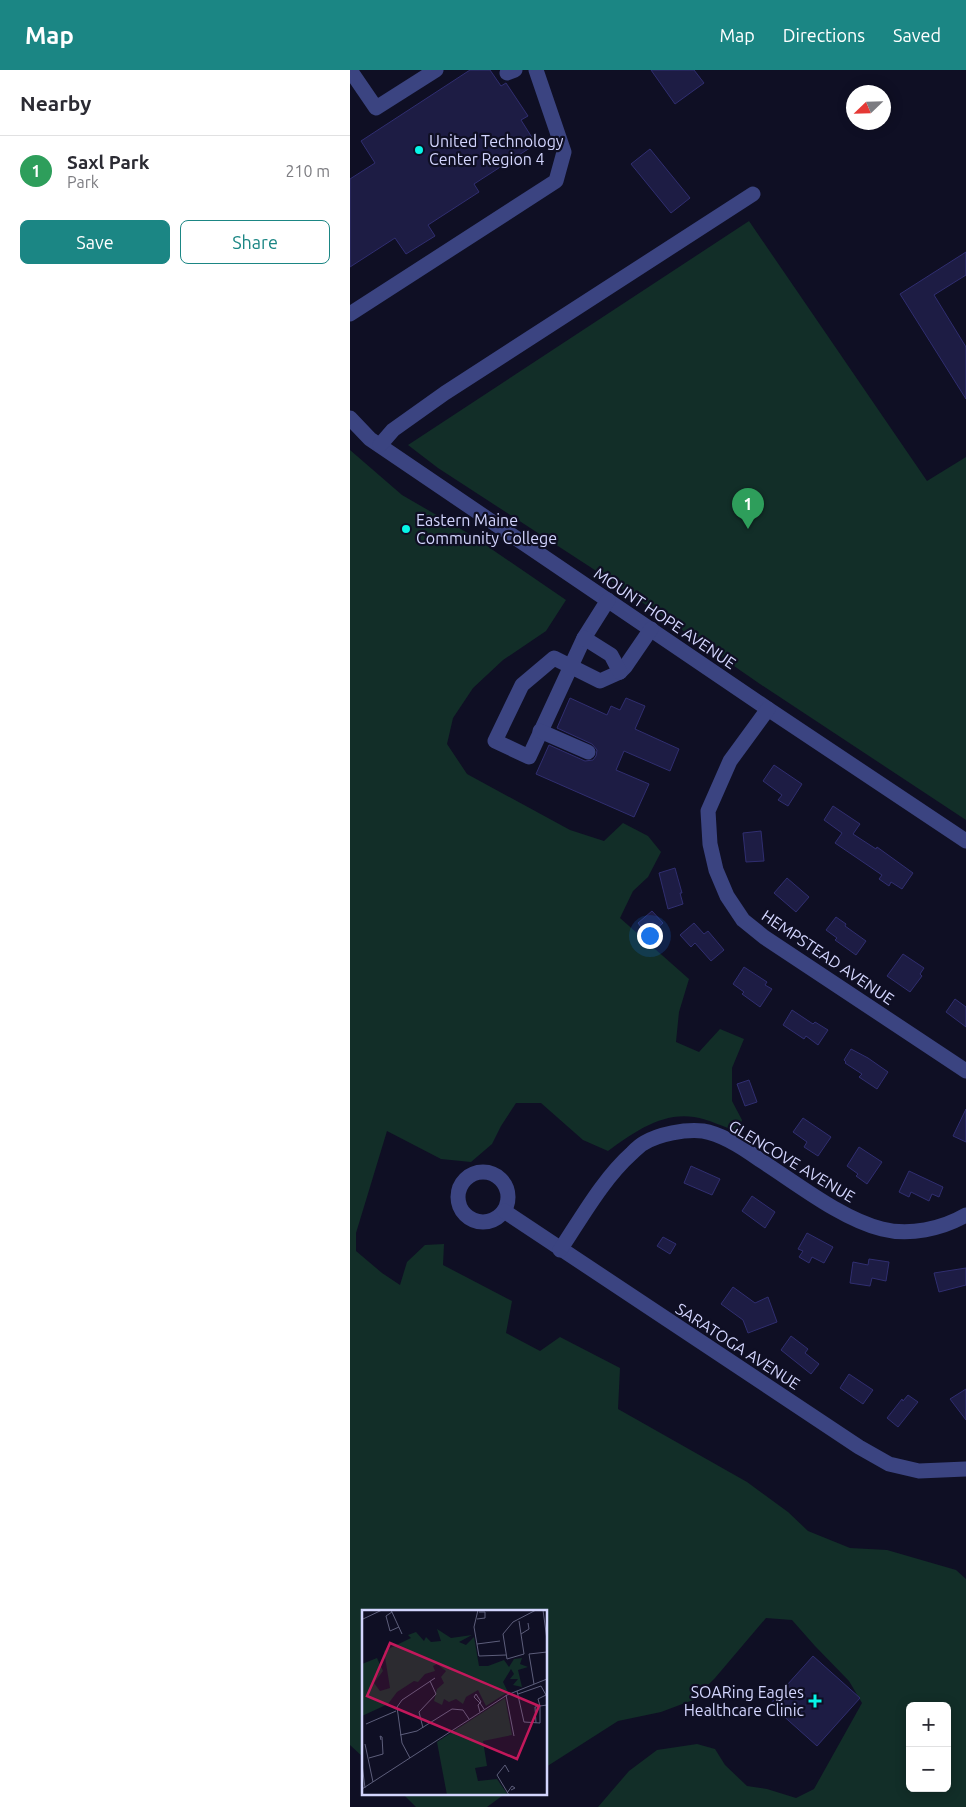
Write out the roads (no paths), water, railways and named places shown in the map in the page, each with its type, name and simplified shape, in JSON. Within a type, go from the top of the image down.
[{"type":"street","points":[[350,70],[376,108],[436,70]]},
{"type":"street","points":[[350,314],[556,181],[564,152],[536,70]]},
{"type":"street","points":[[380,445],[393,430],[445,393],[753,194]]},
{"type":"street","name":"MOUNT HOPE AVENUE","points":[[350,418],[380,445],[651,630],[966,841]]},
{"type":"street","points":[[608,600],[584,638],[570,666],[529,757],[496,741],[522,685],[554,658],[570,666],[600,681],[620,672],[651,630]]},
{"type":"street","points":[[584,638],[611,656],[620,672]]},
{"type":"street","name":"HEMPSTEAD AVENUE","points":[[768,709],[730,761],[708,810],[710,844],[716,870],[727,896],[743,920],[764,937],[966,1071]]},
{"type":"street","points":[[540,731],[588,752]]},
{"type":"street","name":"GLENCOVE AVENUE","points":[[560,1250],[616,1167],[643,1143],[663,1136],[684,1132],[702,1131],[722,1138],[745,1150],[854,1219],[882,1229],[909,1232],[942,1225],[966,1215]]},
{"type":"street","name":"SARATOGA AVENUE","points":[[504,1211],[560,1250],[874,1456],[889,1464],[919,1471],[966,1469]]},
{"type":"place","name":"United Technology Center Region 4","points":[[419,150]]},
{"type":"place","name":"Eastern Maine Community College","points":[[406,529]]},
{"type":"place","name":"Saxl Park","points":[[748,529]]},
{"type":"place","name":"SOARing Eagles Healthcare Clinic","points":[[815,1701]]}]
